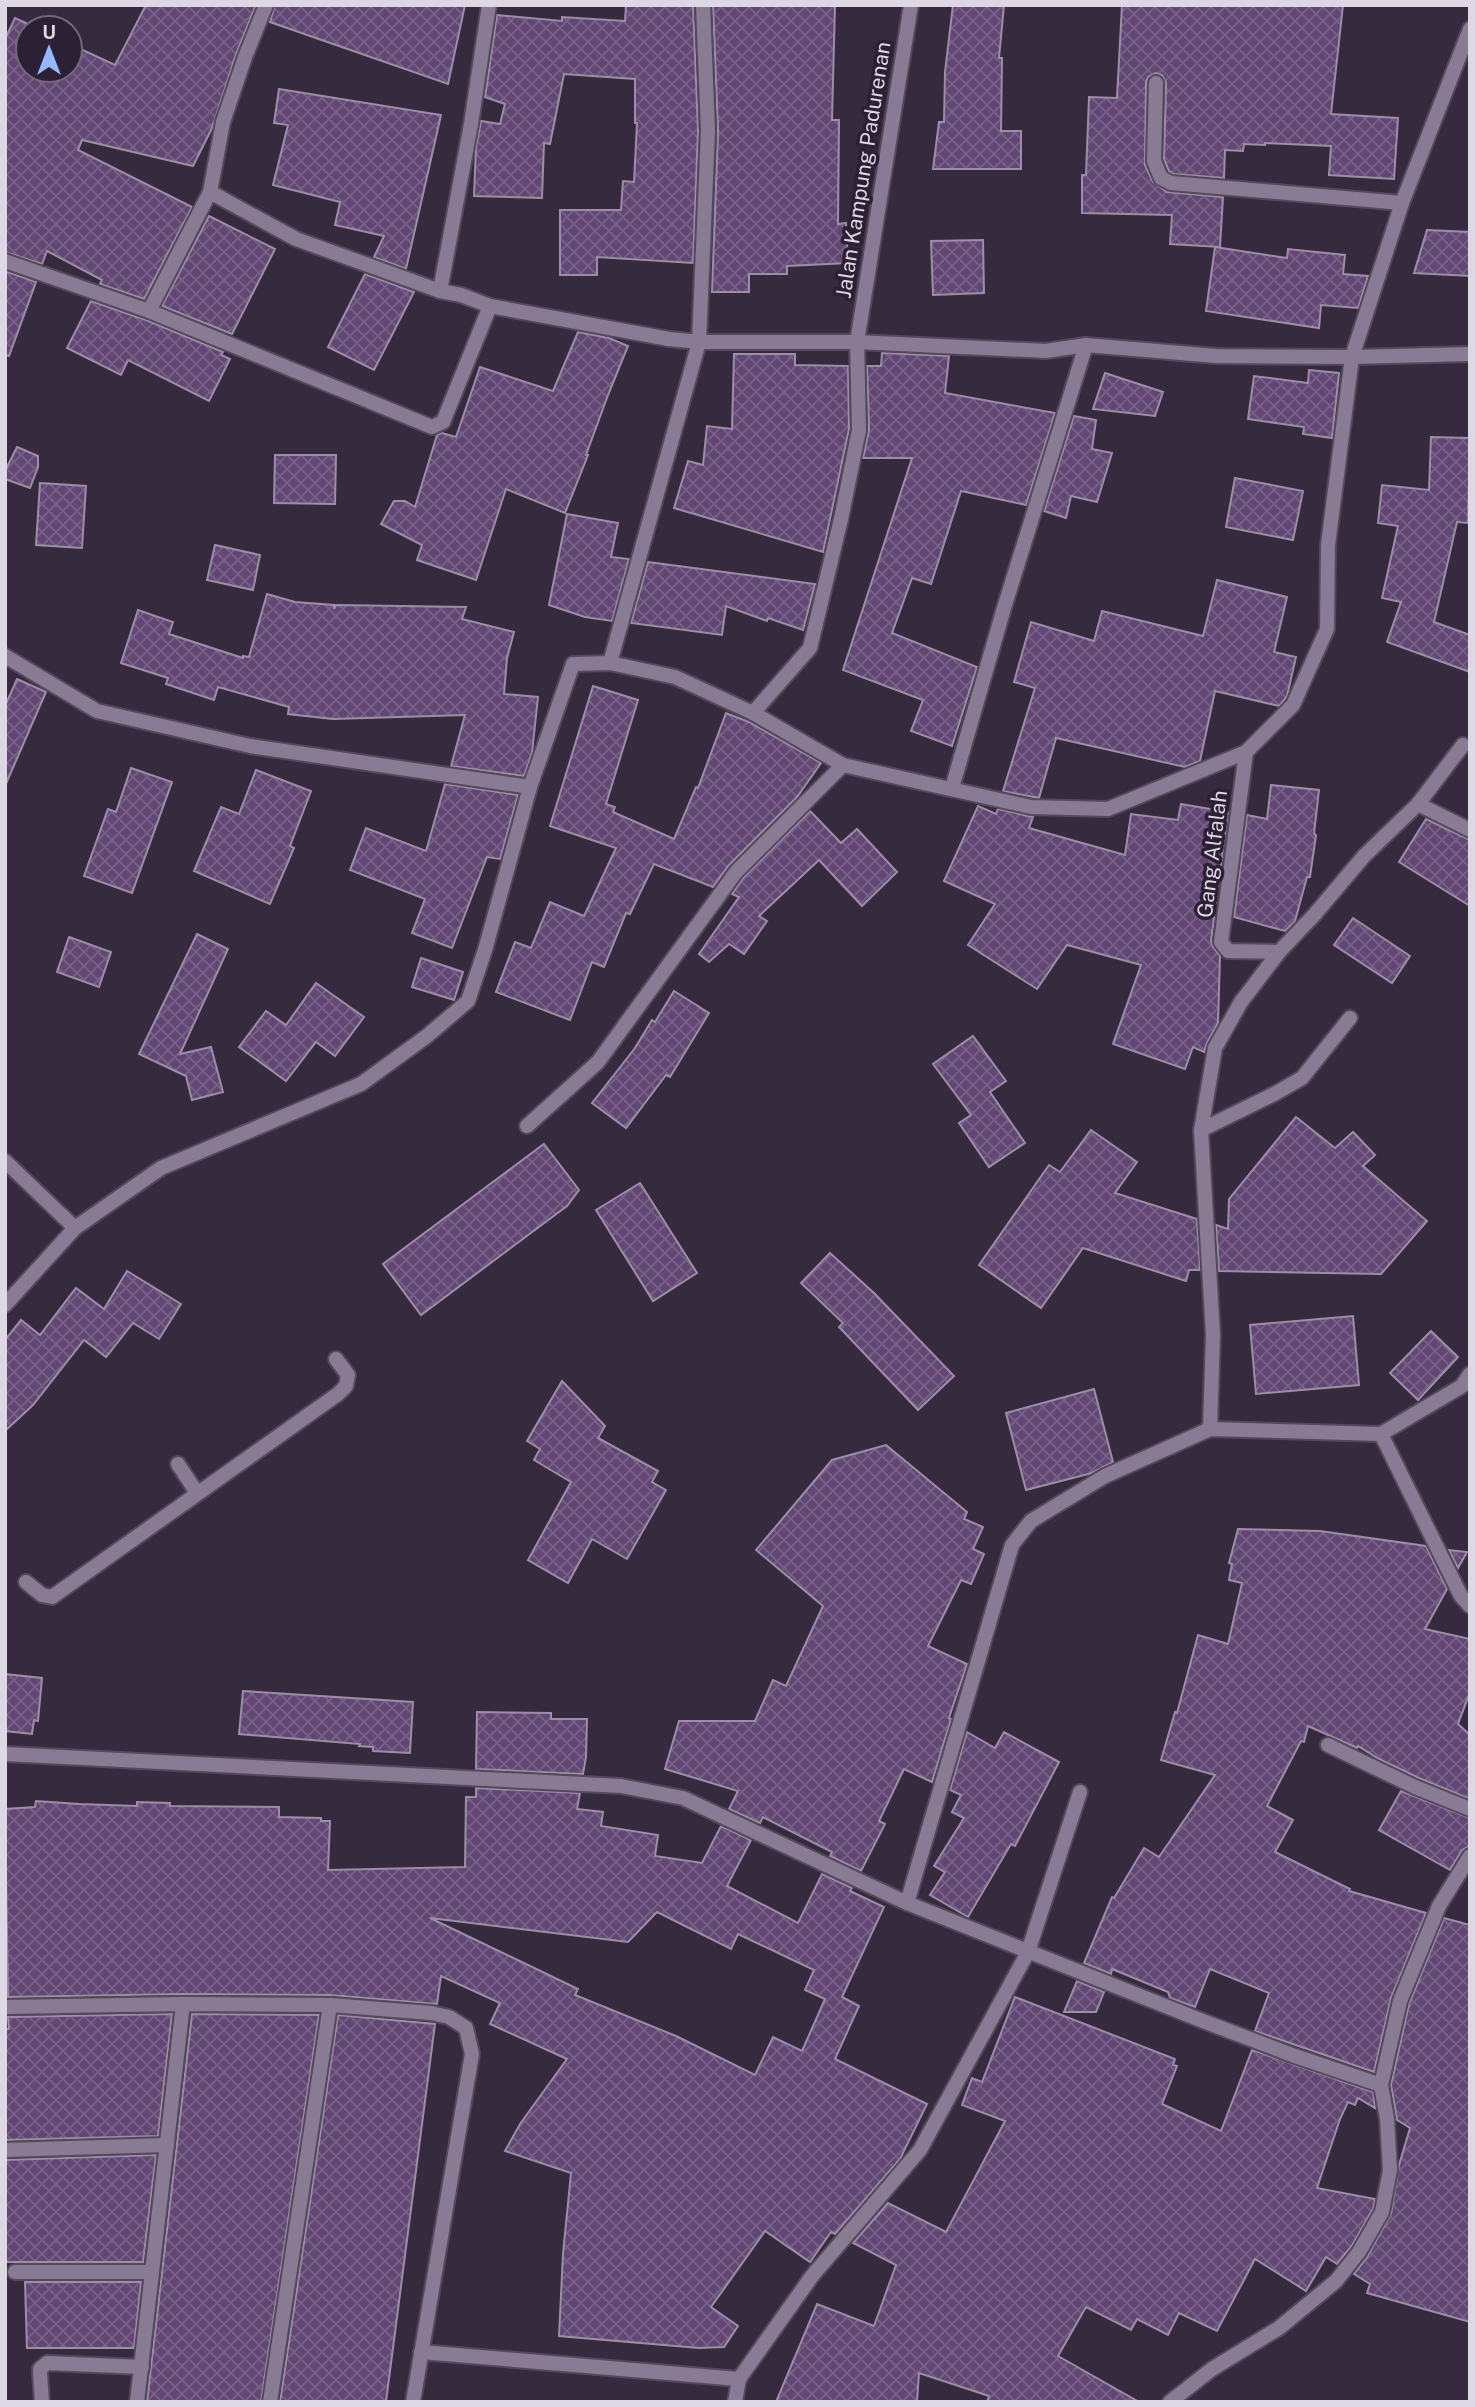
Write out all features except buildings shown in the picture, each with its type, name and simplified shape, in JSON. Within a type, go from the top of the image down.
[{"type":"street","points":[[149,311],[210,192],[223,122],[244,57],[266,5]]},
{"type":"street","points":[[440,291],[471,124],[489,5]]},
{"type":"street","points":[[611,663],[699,342],[708,131],[703,5]]},
{"type":"street","name":"Jalan Kampung Padurenan","points":[[753,713],[810,648],[841,519],[859,430],[857,342],[911,5]]},
{"type":"street","points":[[5,1305],[75,1228],[161,1168],[361,1084],[427,1036],[468,1001],[485,950],[530,787],[573,664],[611,663],[675,677],[753,713],[843,765],[1031,807],[1108,809],[1246,752],[1293,705],[1327,628],[1328,545],[1352,357],[1402,203],[1470,29]]},
{"type":"street","points":[[1156,83],[1154,161],[1161,178],[1171,183],[1402,203]]},
{"type":"street","points":[[210,192],[296,239],[440,291],[461,295],[490,306],[658,337],[699,342],[857,342],[1046,351],[1086,345],[1216,356],[1470,354]]},
{"type":"street","points":[[5,261],[149,311],[432,427],[443,422],[490,306]]},
{"type":"street","points":[[952,788],[1004,608],[1086,345]]},
{"type":"street","points":[[5,656],[97,711],[250,746],[530,787]]},
{"type":"street","points":[[1210,1429],[1213,1335],[1201,1130],[1215,1048],[1241,1002],[1279,952],[1364,856],[1418,804],[1463,745]]},
{"type":"street","name":"Gang Alfalah","points":[[1246,752],[1221,942],[1228,951],[1279,952]]},
{"type":"street","points":[[527,1126],[598,1062],[736,872],[843,765]]},
{"type":"street","points":[[1418,804],[1470,830]]},
{"type":"street","points":[[1201,1130],[1302,1078],[1350,1018]]},
{"type":"street","points":[[5,1161],[75,1228]]},
{"type":"street","points":[[26,1582],[41,1595],[52,1597],[338,1394],[346,1386],[348,1375],[336,1359]]},
{"type":"street","points":[[907,1903],[1012,1545],[1031,1521],[1105,1476],[1210,1429],[1381,1434],[1462,1386],[1470,1374]]},
{"type":"street","points":[[1381,1434],[1461,1596],[1470,1606]]},
{"type":"street","points":[[178,1464],[197,1493]]},
{"type":"street","points":[[1328,1745],[1415,1787],[1470,1809]]},
{"type":"street","points":[[5,1754],[621,1786],[683,1798],[907,1903],[1292,2055],[1381,2085]]},
{"type":"street","points":[[735,2402],[739,2379],[812,2276],[920,2150],[1028,1952],[1080,1792]]},
{"type":"street","points":[[1170,2402],[1212,2369],[1279,2328],[1336,2281],[1359,2252],[1382,2212],[1390,2170],[1387,2119],[1381,2085],[1400,2001],[1439,1906],[1470,1856]]},
{"type":"street","points":[[137,2402],[183,2004]]},
{"type":"street","points":[[270,2402],[330,2005]]},
{"type":"street","points":[[5,2007],[330,2005],[430,2013],[449,2017],[466,2028],[472,2054],[413,2402]]},
{"type":"street","points":[[5,2150],[167,2145]]},
{"type":"street","points":[[15,2272],[152,2272]]},
{"type":"street","points":[[421,2352],[739,2379]]},
{"type":"street","points":[[42,2402],[40,2369],[47,2363],[142,2367]]}]
